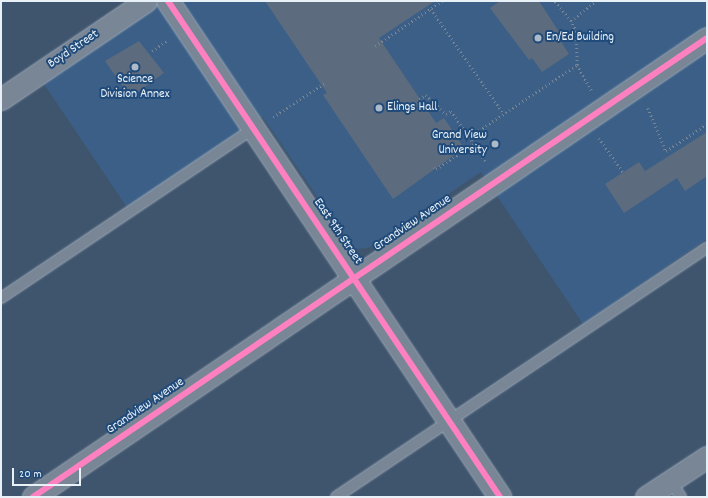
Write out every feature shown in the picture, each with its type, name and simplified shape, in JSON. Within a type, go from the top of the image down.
[{"type":"street","name":"Boyd Street","points":[[1,99],[146,1]]},
{"type":"street","name":"East 9th Street","points":[[168,1],[355,277],[500,497]]},
{"type":"street","name":"Grandview Avenue","points":[[33,497],[707,38]]},
{"type":"street","points":[[646,497],[676,489],[707,456]]},
{"type":"lane","points":[[1,298],[254,129]]},
{"type":"lane","points":[[336,497],[448,420],[707,248]]},
{"type":"path","points":[[375,46],[442,1]]},
{"type":"path","points":[[554,1],[571,21],[576,32],[577,66],[604,108]]},
{"type":"path","points":[[571,21],[596,1]]},
{"type":"path","points":[[431,9],[504,114]]},
{"type":"path","points":[[469,137],[577,66]]},
{"type":"path","points":[[254,129],[325,83]]},
{"type":"path","points":[[419,99],[426,95],[446,114],[451,111],[498,180]]},
{"type":"path","points":[[648,108],[666,151],[707,124]]},
{"type":"path","points":[[587,120],[623,172]]},
{"type":"path","points":[[434,167],[436,169],[474,144]]},
{"type":"shaded area","name":"Grand View University","points":[[162,1],[707,1],[707,239],[583,324],[481,172],[368,248],[356,249],[348,242],[263,117],[128,209],[42,81]]},
{"type":"building","name":"Elings Hall","points":[[265,1],[435,1],[379,38],[436,123],[444,118],[464,148],[393,199],[323,95],[327,93]]},
{"type":"building","name":"En/Ed Building","points":[[500,1],[539,1],[563,38],[560,40],[569,54],[542,72],[532,58],[529,60],[490,8]]},
{"type":"building","name":"Science Division Annex","points":[[139,41],[164,73],[130,97],[105,61]]},
{"type":"building","points":[[707,132],[707,176],[685,191],[677,178],[624,213],[605,184],[639,162],[645,171]]},
{"type":"cycle path","points":[[168,1],[500,497]]},
{"type":"cycle path","points":[[33,497],[707,38]]},
{"type":"place","name":"En/Ed Building","points":[[538,38]]},
{"type":"place","name":"Science Division Annex","points":[[135,67]]},
{"type":"place","name":"Elings Hall","points":[[379,108]]},
{"type":"place","name":"Grand View University","points":[[495,144]]}]
